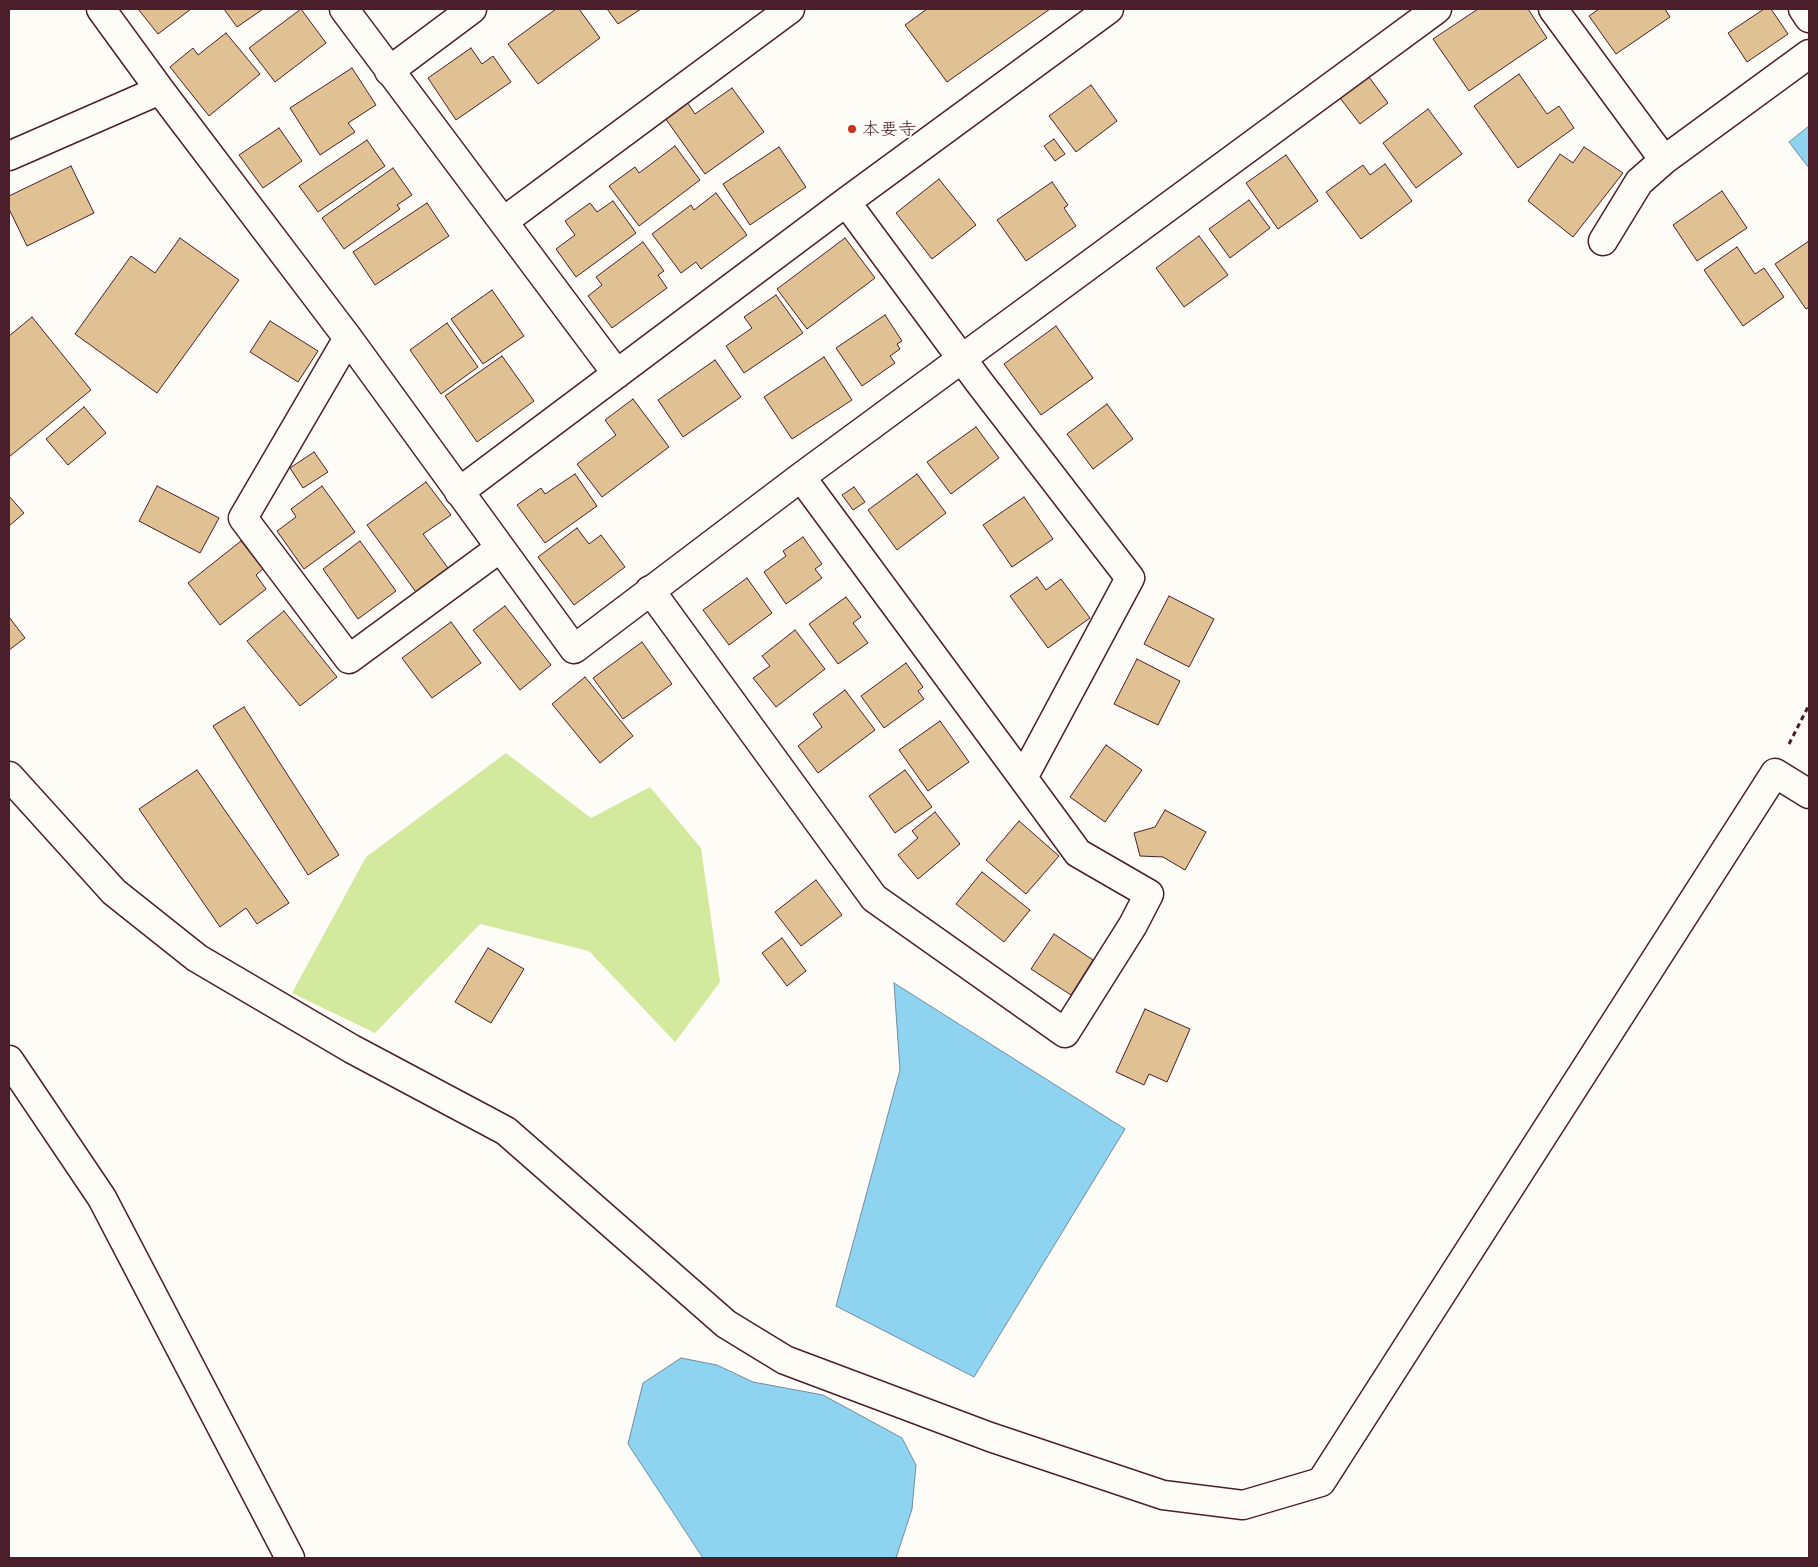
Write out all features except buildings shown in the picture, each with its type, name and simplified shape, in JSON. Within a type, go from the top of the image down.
[{"type":"street","points":[[101,9],[348,338],[574,648],[801,477],[1437,9]]},
{"type":"street","points":[[344,9],[617,374]]},
{"type":"street","points":[[389,71],[472,9]]},
{"type":"street","points":[[504,221],[790,9]]},
{"type":"street","points":[[459,492],[846,202],[1109,9]]},
{"type":"street","points":[[1553,9],[1664,160]]},
{"type":"street","points":[[1803,9],[1809,18]]},
{"type":"street","points":[[1602,241],[1639,182],[1664,160],[1809,54]]},
{"type":"street","points":[[9,156],[160,90]]},
{"type":"street","points":[[846,202],[979,382],[1130,578],[1023,778]]},
{"type":"street","points":[[348,338],[243,518],[349,659],[500,548]]},
{"type":"street","points":[[650,590],[874,898],[1065,1033],[1133,925],[1149,894],[1078,853],[801,477]]},
{"type":"street","points":[[9,776],[114,892],[197,958],[352,1049],[506,1131],[726,1324],[785,1360],[990,1437],[1163,1495],[1243,1504],[1321,1482],[1775,772],[1809,794]]},
{"type":"street","points":[[9,1060],[102,1198],[290,1558]]},
{"type":"path","points":[[1775,772],[1809,705]]},
{"type":"green space","points":[[506,753],[591,818],[650,787],[701,848],[720,982],[675,1042],[589,951],[480,924],[375,1033],[292,993],[366,857]]},
{"type":"water","points":[[1809,126],[1809,168],[1789,142]]},
{"type":"water","points":[[894,983],[1125,1129],[974,1377],[836,1306],[900,1070]]},
{"type":"water","points":[[681,1358],[717,1365],[753,1382],[823,1395],[902,1438],[916,1465],[912,1509],[896,1558],[703,1558],[628,1444],[643,1383]]},
{"type":"place","name":"本要寺","points":[[852,129]]}]
